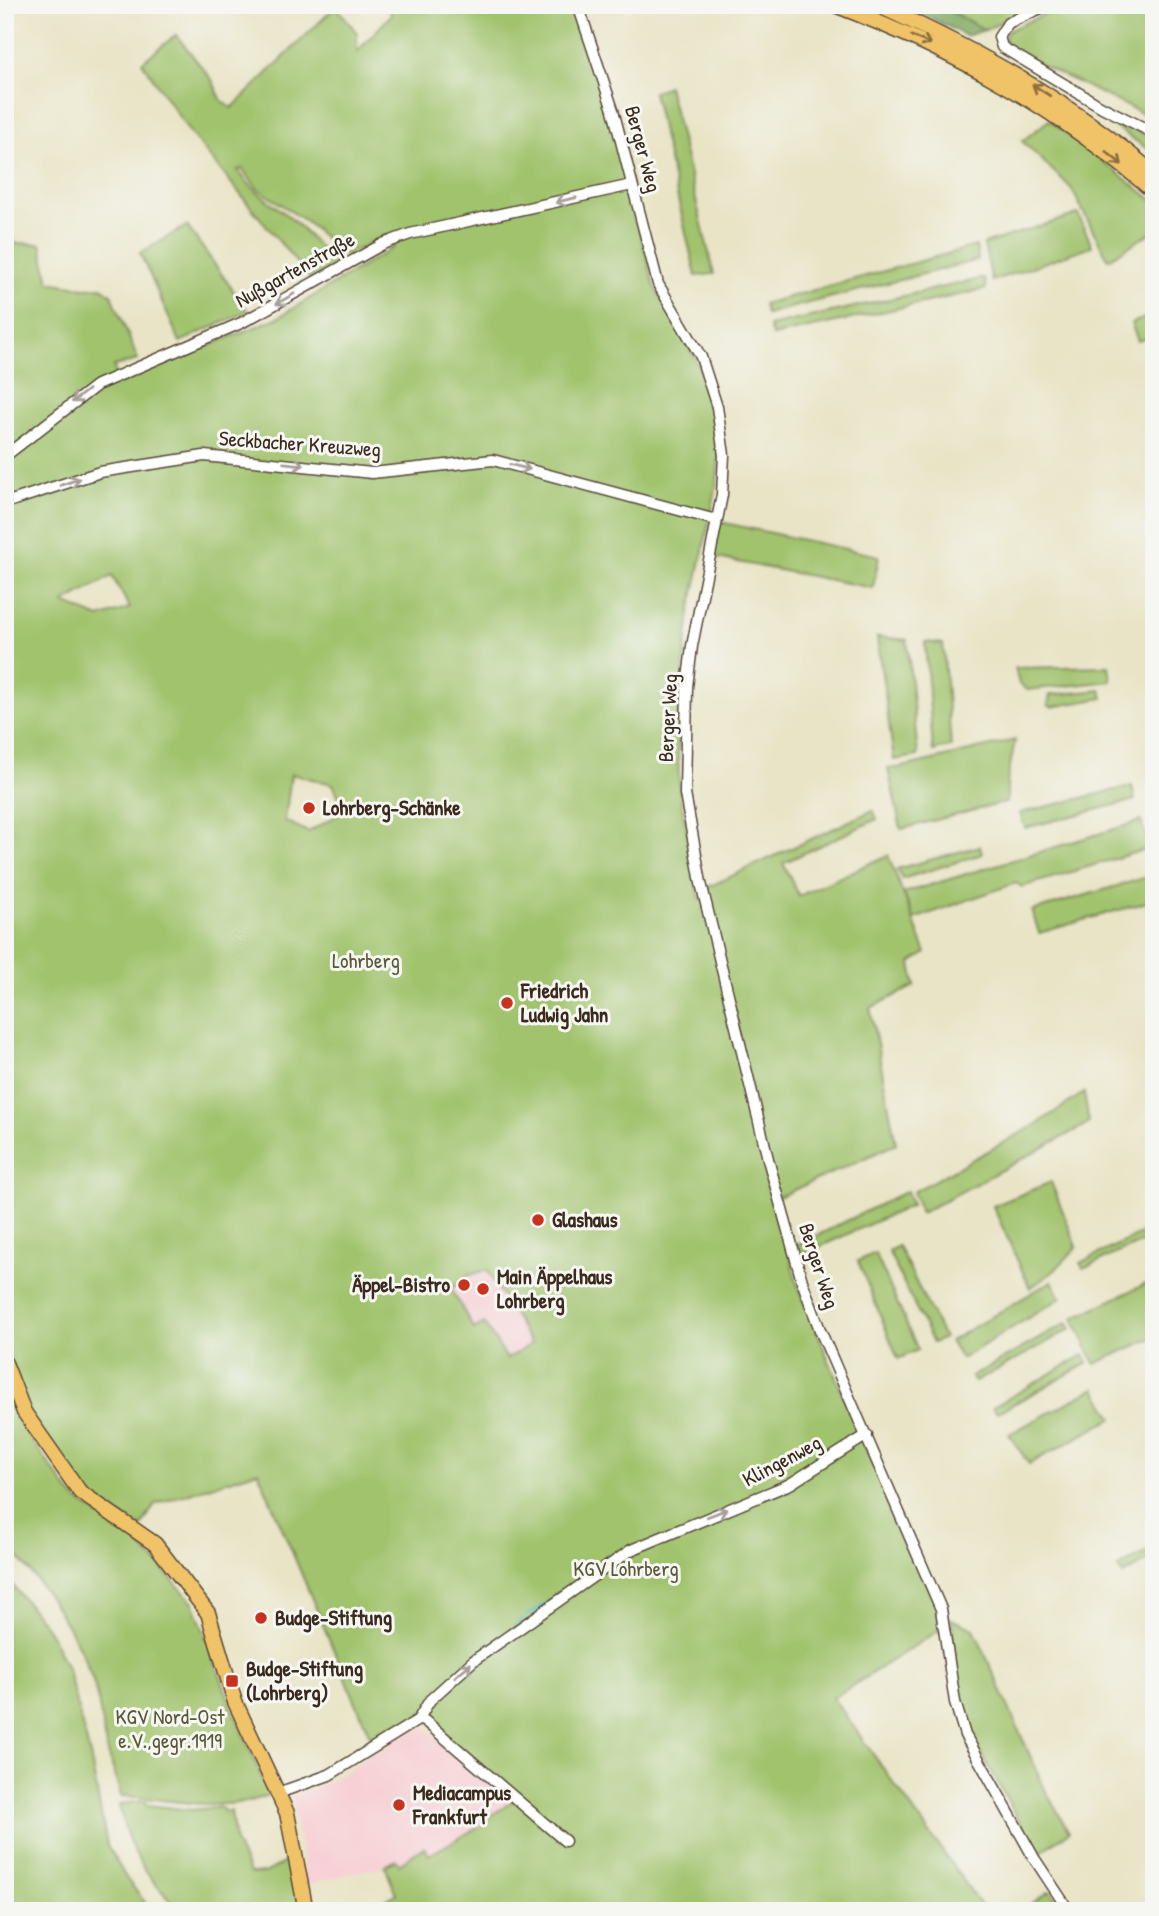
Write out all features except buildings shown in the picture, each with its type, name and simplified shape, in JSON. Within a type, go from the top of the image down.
[{"type":"main road","points":[[835,5],[941,49],[1008,85],[1100,147],[1154,192]]},
{"type":"main road","points":[[877,5],[942,34],[1015,74],[1104,133],[1154,174]]},
{"type":"main road","points":[[5,1363],[24,1412],[79,1492],[155,1544],[208,1613],[235,1702],[287,1813],[306,1911]]},
{"type":"street","name":"Berger Weg","points":[[578,5],[613,110],[658,284],[701,357],[717,407],[724,455],[722,495],[699,600],[687,687],[684,794],[737,1035],[802,1281],[867,1435]]},
{"type":"street","points":[[1046,5],[1008,23],[999,37],[1002,47],[1102,107],[1154,133]]},
{"type":"street","name":"Nußgartenstraße","points":[[5,456],[97,384],[241,323],[383,243],[410,234],[632,185]]},
{"type":"street","name":"Seckbacher Kreuzweg","points":[[5,503],[100,472],[204,456],[372,472],[493,460],[716,520]]},
{"type":"street","points":[[867,1435],[941,1609],[955,1702],[965,1735],[1034,1858],[1069,1911]]},
{"type":"street","name":"Klingenweg","points":[[278,1793],[329,1775],[418,1720],[430,1700],[463,1670],[597,1572],[654,1539],[790,1483],[867,1435]]},
{"type":"street","points":[[418,1720],[425,1721],[565,1841]]},
{"type":"shaded area","points":[[487,1270],[531,1344],[507,1359],[484,1323],[474,1329],[451,1288],[469,1275]]},
{"type":"shaded area","name":"Mediacampus Frankfurt","points":[[422,1725],[512,1802],[482,1821],[484,1824],[429,1855],[424,1847],[398,1864],[395,1860],[375,1871],[374,1868],[307,1884],[291,1797],[331,1781],[414,1727]]},
{"type":"green space","name":"KGV Lohrberg","points":[[389,5],[573,5],[609,110],[654,285],[697,362],[712,407],[719,455],[717,485],[690,612],[681,687],[678,754],[680,795],[700,899],[709,895],[708,887],[873,810],[877,819],[783,863],[799,896],[888,855],[926,953],[911,963],[915,986],[870,1008],[896,1144],[774,1199],[797,1283],[857,1429],[938,1609],[941,1629],[833,1698],[985,1911],[383,1911],[389,1909],[386,1899],[396,1894],[385,1866],[396,1860],[399,1864],[424,1847],[429,1855],[484,1824],[482,1821],[512,1802],[423,1714],[373,1743],[258,1471],[155,1504],[141,1527],[99,1502],[71,1475],[32,1418],[15,1376],[5,1331],[5,249],[15,243],[41,244],[49,282],[85,288],[102,287],[112,295],[138,360],[114,366],[117,383],[277,318],[394,247],[384,236],[345,256],[308,223],[257,188],[242,169],[238,170],[251,186],[339,264],[310,279],[190,133],[142,62],[176,35],[212,80],[222,101],[232,108],[336,6],[357,33],[357,52],[391,15]],"holes":[[[112,576],[130,608],[99,618],[64,603]],[[291,774],[333,784],[345,811],[308,832],[285,821]],[[487,1270],[531,1344],[507,1359],[484,1323],[474,1329],[451,1289],[469,1275]]]},
{"type":"green space","points":[[906,5],[939,5],[985,30],[966,36]]},
{"type":"green space","points":[[939,5],[1036,5],[985,30]]},
{"type":"green space","points":[[1065,5],[1154,5],[1154,119],[1010,50],[1004,39],[1007,31]]},
{"type":"green space","points":[[668,86],[714,274],[696,276],[653,92]]},
{"type":"green space","points":[[1101,112],[1154,139],[1154,153],[1099,116]]},
{"type":"green space","points":[[1049,120],[1154,201],[1154,231],[1108,259],[1071,188],[1022,141]]},
{"type":"green space","points":[[1078,214],[1092,246],[992,281],[984,244]]},
{"type":"green space","points":[[187,226],[248,311],[180,342],[140,253]]},
{"type":"green space","points":[[976,246],[978,260],[766,314],[763,304]]},
{"type":"green space","points":[[984,278],[986,289],[772,336],[769,326]]},
{"type":"green space","points":[[1154,315],[1154,336],[1138,341],[1131,323]]},
{"type":"green space","points":[[720,522],[879,556],[873,588],[711,557]]},
{"type":"green space","points":[[877,637],[907,640],[918,756],[894,760]]},
{"type":"green space","points":[[925,642],[943,644],[951,746],[933,751]]},
{"type":"green space","points":[[1109,666],[1111,681],[1027,690],[1019,684],[1015,668]]},
{"type":"green space","points":[[1101,690],[1103,698],[1052,707],[1048,705],[1050,695]]},
{"type":"green space","points":[[1015,740],[1007,782],[1007,802],[901,829],[888,768],[899,768]]},
{"type":"green space","points":[[1132,786],[1135,800],[1025,828],[1020,813]]},
{"type":"green space","points":[[1141,821],[1150,848],[1022,887],[1016,883],[914,919],[904,893]]},
{"type":"green space","points":[[980,846],[982,854],[902,879],[897,869]]},
{"type":"green space","points":[[1154,875],[1154,900],[1039,933],[1032,911]]},
{"type":"green space","points":[[1084,1093],[1089,1123],[921,1213],[913,1192],[1032,1127]]},
{"type":"green space","points":[[1051,1182],[1077,1247],[1053,1272],[1030,1288],[993,1206]]},
{"type":"green space","points":[[907,1191],[912,1205],[799,1256],[796,1246]]},
{"type":"green space","points":[[1154,1227],[1154,1237],[1083,1268],[1080,1263]]},
{"type":"green space","points":[[898,1246],[944,1338],[933,1343],[888,1251]]},
{"type":"green space","points":[[875,1253],[918,1350],[898,1359],[858,1261]]},
{"type":"green space","points":[[1154,1280],[1154,1337],[1095,1364],[1073,1318]]},
{"type":"green space","points":[[1052,1281],[1061,1298],[961,1359],[950,1341]]},
{"type":"green space","points":[[1067,1323],[1071,1329],[975,1382],[971,1377]]},
{"type":"green space","points":[[1084,1355],[1088,1363],[997,1413],[993,1407]]},
{"type":"green space","name":"KGV Nord-Ost e.V.,gegr.1919","points":[[5,1377],[30,1438],[74,1498],[134,1538],[193,1602],[232,1707],[269,1795],[251,1801],[214,1804],[121,1796],[86,1661],[56,1607],[5,1541]]},
{"type":"green space","points":[[1095,1388],[1113,1418],[1029,1464],[1009,1434]]},
{"type":"green space","points":[[1154,1548],[1154,1557],[1123,1575],[1118,1568]]},
{"type":"green space","points":[[5,1576],[48,1629],[68,1670],[90,1755],[107,1845],[126,1878],[152,1911],[5,1911]]},
{"type":"green space","points":[[951,1619],[974,1629],[1046,1792],[1069,1832],[1038,1854],[970,1734],[960,1701]]},
{"type":"green space","points":[[145,1801],[147,1805],[191,1810],[220,1807],[226,1812],[231,1811],[235,1842],[250,1874],[265,1873],[291,1859],[302,1911],[180,1909],[148,1874],[127,1836],[119,1804]]},
{"type":"green space","points":[[1050,1891],[1065,1911],[1020,1911]]},
{"type":"waterway","points":[[527,1616],[551,1600]]},
{"type":"waterway","points":[[515,1625],[523,1619]]},
{"type":"place","name":"Lohrberg-Schänke","points":[[309,808]]},
{"type":"place","name":"Friedrich Ludwig Jahn","points":[[507,1003]]},
{"type":"place","name":"Glashaus","points":[[538,1220]]},
{"type":"place","name":"Äppel-Bistro","points":[[464,1285]]},
{"type":"place","name":"Main Äppelhaus Lohrberg","points":[[483,1289]]},
{"type":"place","name":"Budge-Stiftung","points":[[261,1618]]},
{"type":"place","name":"Budge-Stiftung (Lohrberg)","points":[[232,1681]]},
{"type":"place","name":"Mediacampus Frankfurt","points":[[399,1805]]},
{"type":"park label","name":"Lohrberg","points":[[366,961]]}]
